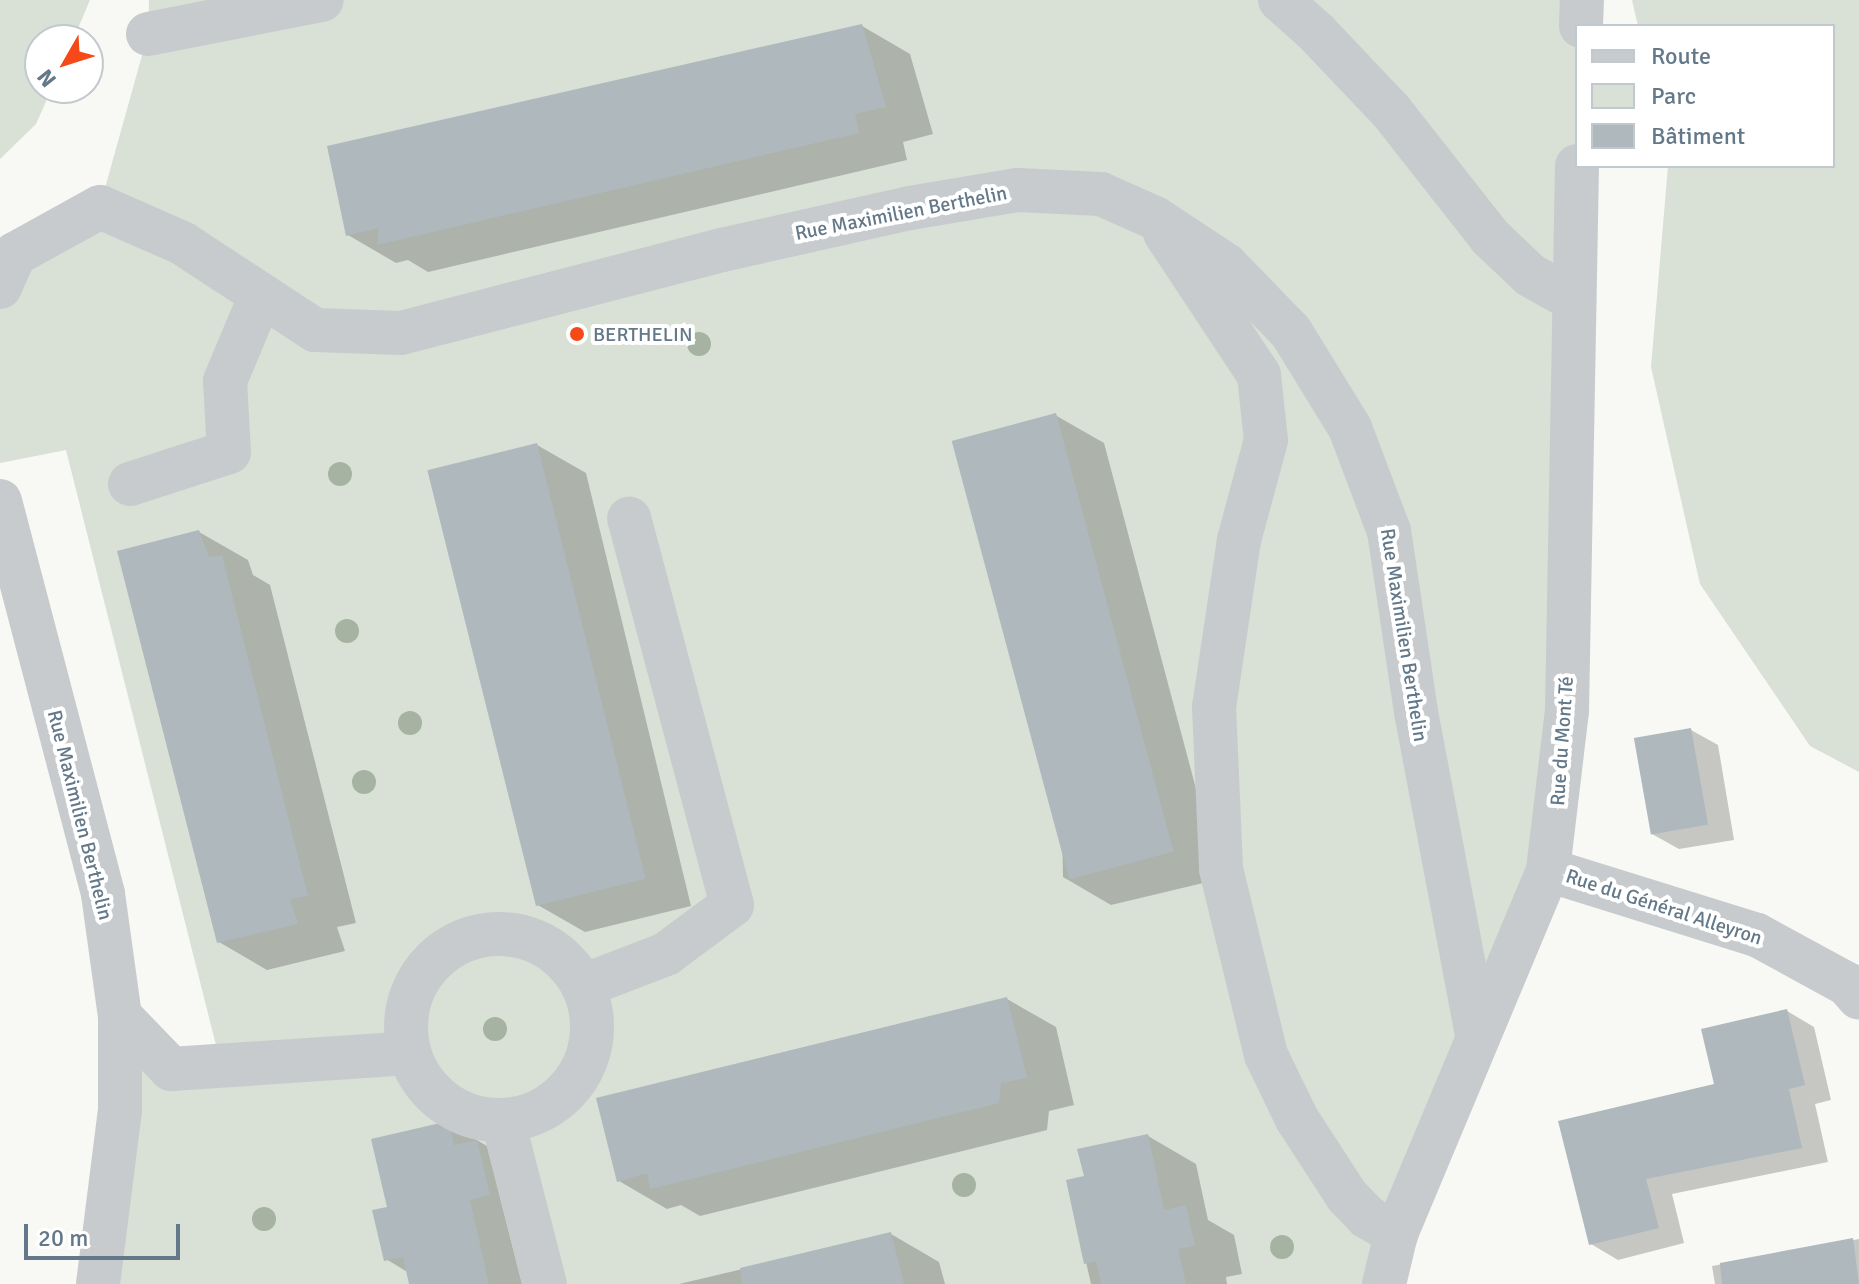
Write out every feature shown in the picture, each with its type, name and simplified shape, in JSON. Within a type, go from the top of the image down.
[{"type":"street","points":[[148,34],[322,0]]},
{"type":"street","points":[[1280,0],[1391,111],[1490,237],[1530,275],[1574,300]]},
{"type":"street","points":[[1581,24],[1582,0]]},
{"type":"street","name":"Rue du Mont Té","points":[[1384,1284],[1396,1234],[1548,870],[1567,711],[1577,168]]},
{"type":"street","name":"Rue Maximilien Berthelin","points":[[0,287],[15,254],[100,207],[182,243],[315,330],[401,333],[722,250],[910,208],[1017,190],[1101,194],[1155,218],[1226,265],[1291,332],[1350,428],[1389,531],[1416,712],[1477,1034]]},
{"type":"street","points":[[1155,218],[1259,375],[1266,440],[1239,540],[1214,707],[1221,869],[1266,1055],[1297,1119],[1347,1196],[1367,1217],[1396,1234]]},
{"type":"street","points":[[130,484],[229,452],[225,381],[261,295]]},
{"type":"street","name":"Rue Maximilien Berthelin","points":[[0,501],[103,894],[120,1016],[120,1110],[98,1284]]},
{"type":"street","points":[[583,986],[666,954],[732,905],[629,519]]},
{"type":"street","name":"Rue du Général Alleyron","points":[[1548,870],[1757,935],[1847,984],[1859,998]]},
{"type":"street","points":[[480,934],[511,934],[540,943],[566,960],[583,986],[592,1016],[592,1047],[580,1076],[560,1100],[533,1115],[503,1121],[472,1117],[444,1103],[422,1081],[409,1053],[405,1022],[411,991],[427,965],[452,945],[480,934]]},
{"type":"street","points":[[120,1016],[171,1069],[409,1053]]},
{"type":"street","points":[[503,1121],[545,1284]]},
{"type":"green space","points":[[0,0],[90,0],[80,24],[24,24],[24,104],[45,104],[36,124],[0,159]]},
{"type":"green space","points":[[149,0],[1582,0],[1575,24],[1577,168],[1558,807],[1384,1284],[98,1284],[120,1016],[171,1069],[221,1065],[66,450],[0,463],[0,287],[100,206],[148,34]]},
{"type":"green space","points":[[1632,0],[1859,0],[1859,772],[1810,746],[1700,584],[1651,367],[1668,168],[1835,168],[1835,24],[1638,24]]},
{"type":"building","points":[[862,24],[886,107],[855,114],[859,133],[377,245],[379,228],[346,236],[327,146]]},
{"type":"building","points":[[1056,413],[1174,852],[1069,879],[952,441]]},
{"type":"building","points":[[537,443],[646,879],[536,906],[427,470]]},
{"type":"building","points":[[199,530],[209,557],[222,555],[308,896],[290,899],[298,924],[217,943],[117,551]]},
{"type":"building","points":[[1691,728],[1708,825],[1651,835],[1634,738]]},
{"type":"building","points":[[1007,997],[1027,1078],[1001,1083],[999,1103],[650,1189],[647,1173],[617,1182],[596,1098]]},
{"type":"building","points":[[1787,1009],[1805,1085],[1789,1089],[1802,1148],[1646,1179],[1659,1228],[1589,1245],[1558,1121],[1714,1084],[1701,1029]]},
{"type":"building","points":[[449,1121],[454,1145],[477,1140],[490,1195],[470,1200],[489,1284],[409,1284],[403,1257],[384,1261],[372,1210],[387,1207],[371,1139]]},
{"type":"building","points":[[1148,1134],[1164,1210],[1186,1205],[1195,1246],[1178,1249],[1186,1284],[1101,1284],[1096,1261],[1084,1264],[1066,1180],[1084,1176],[1077,1149]]},
{"type":"building","points":[[891,1232],[904,1284],[742,1284],[740,1268]]},
{"type":"building","points":[[1853,1238],[1859,1284],[1722,1284],[1720,1263]]},
{"type":"place","name":"BERTHELIN","points":[[577,334]]}]
